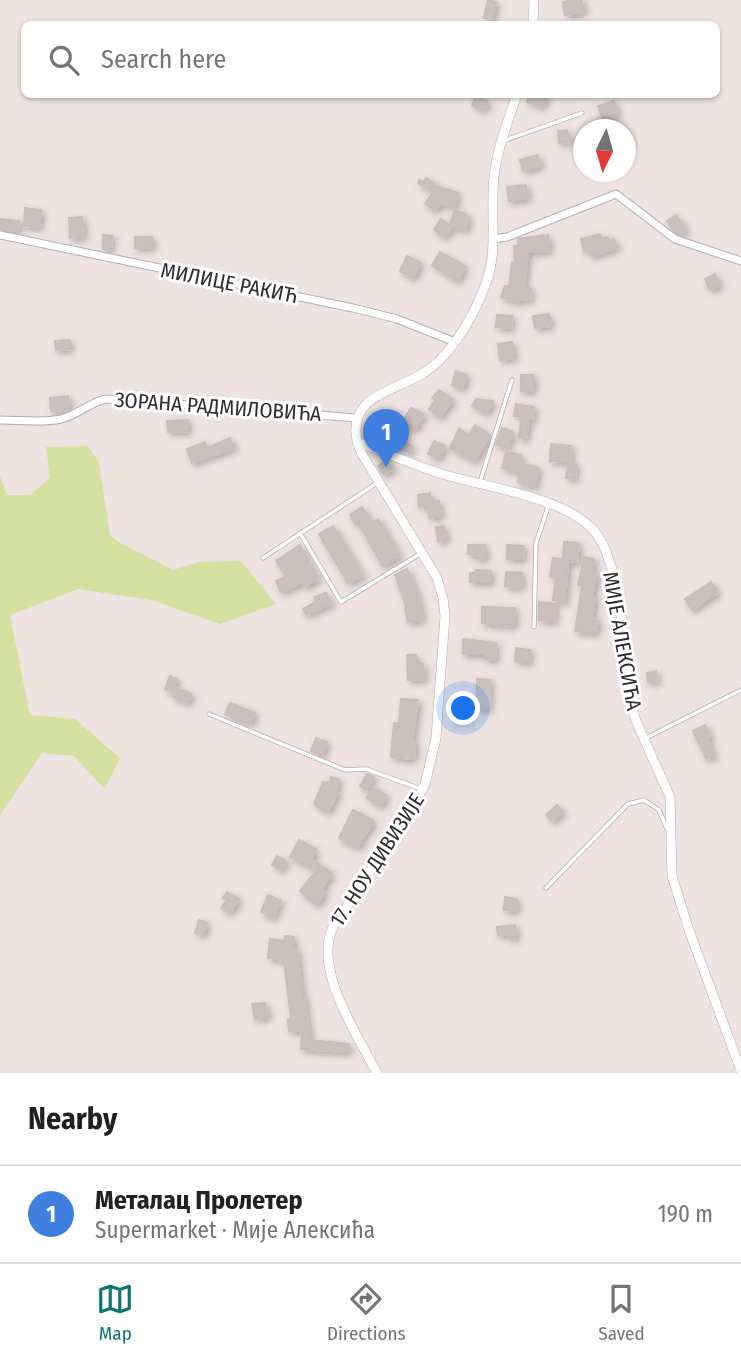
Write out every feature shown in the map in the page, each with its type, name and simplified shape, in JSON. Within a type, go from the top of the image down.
[{"type":"street","points":[[533,21],[534,0]]},
{"type":"street","points":[[357,418],[368,402],[429,369],[455,342],[472,312],[487,278],[493,239],[493,179],[501,142],[516,98]]},
{"type":"street","points":[[493,239],[507,237],[616,194],[675,239],[741,261]]},
{"type":"street","name":"МИЛИЦЕ РАКИЋ","points":[[0,235],[353,308],[405,322],[455,342]]},
{"type":"street","name":"ЗОРАНА РАДМИЛОВИЋА","points":[[0,420],[59,419],[106,399],[357,418]]},
{"type":"street","name":"17. НОУ ДИВИЗИЈЕ","points":[[357,418],[357,442],[423,553],[439,585],[445,617],[436,738],[423,790],[339,916],[327,944],[327,963],[333,983],[377,1073]]},
{"type":"street","name":"МИЈЕ АЛЕКСИЋА","points":[[357,442],[440,474],[549,502],[587,523],[599,537],[613,572],[631,703],[670,797],[672,876],[741,1071]]},
{"type":"lane","points":[[501,142],[582,113]]},
{"type":"lane","points":[[480,484],[512,380]]},
{"type":"lane","points":[[262,558],[379,482]]},
{"type":"lane","points":[[534,627],[536,543],[549,502]]},
{"type":"lane","points":[[300,533],[341,602],[423,553]]},
{"type":"lane","points":[[644,739],[741,690]]},
{"type":"lane","points":[[209,714],[345,770],[366,769],[423,790]]},
{"type":"lane","points":[[546,888],[628,804],[644,800],[659,810],[671,837]]},
{"type":"green space","points":[[88,446],[99,462],[110,535],[173,570],[199,562],[241,561],[276,604],[220,624],[151,600],[78,589],[10,615],[30,715],[75,719],[120,758],[105,789],[74,756],[42,753],[0,815],[0,476],[7,495],[30,495],[50,478],[46,447]]},
{"type":"building","points":[[488,0],[496,2],[492,20],[484,18]]},
{"type":"building","points":[[582,0],[584,12],[565,15],[563,2]]},
{"type":"building","points":[[475,98],[488,101],[485,110],[472,106]]},
{"type":"building","points":[[528,98],[545,98],[543,106],[527,102]]},
{"type":"building","points":[[614,101],[618,113],[602,118],[598,106]]},
{"type":"building","points":[[567,130],[569,142],[559,143],[558,131]]},
{"type":"building","points":[[537,155],[541,166],[523,171],[520,160]]},
{"type":"building","points":[[426,178],[434,183],[433,185],[458,193],[454,207],[441,203],[435,210],[425,204],[433,192],[418,183],[419,180],[424,182]]},
{"type":"building","points":[[526,185],[528,198],[509,201],[507,187]]},
{"type":"building","points":[[25,208],[41,210],[39,227],[24,226]]},
{"type":"building","points":[[455,210],[469,218],[465,230],[452,226],[445,237],[434,230],[441,219],[450,225]]},
{"type":"building","points":[[676,215],[686,230],[680,234],[674,231],[667,221]]},
{"type":"building","points":[[82,217],[84,237],[70,238],[69,218]]},
{"type":"building","points":[[0,219],[19,221],[18,231],[0,229]]},
{"type":"building","points":[[600,234],[601,238],[607,237],[609,241],[614,239],[617,248],[591,256],[589,250],[584,251],[581,239]]},
{"type":"building","points":[[103,235],[112,236],[111,249],[103,249]]},
{"type":"building","points":[[548,235],[549,251],[528,252],[524,289],[531,289],[530,300],[519,299],[518,302],[501,297],[505,286],[509,287],[512,262],[515,262],[514,246],[518,246],[518,239]]},
{"type":"building","points":[[135,237],[152,237],[152,247],[135,248]]},
{"type":"building","points":[[440,252],[465,266],[458,281],[432,266]]},
{"type":"building","points":[[407,256],[421,263],[413,278],[400,271]]},
{"type":"building","points":[[715,274],[720,285],[710,290],[705,279]]},
{"type":"building","points":[[549,314],[551,326],[535,328],[533,316]]},
{"type":"building","points":[[497,315],[512,316],[511,328],[496,327]]},
{"type":"building","points":[[70,340],[70,349],[56,350],[55,341]]},
{"type":"building","points":[[512,342],[514,358],[500,360],[498,344]]},
{"type":"building","points":[[456,371],[467,375],[462,389],[452,385]]},
{"type":"building","points":[[521,375],[533,375],[533,391],[521,391]]},
{"type":"building","points":[[439,390],[453,400],[440,417],[429,409],[435,400],[432,398]]},
{"type":"building","points":[[68,396],[69,410],[51,411],[50,398]]},
{"type":"building","points":[[476,399],[493,401],[487,413],[472,406]]},
{"type":"building","points":[[516,404],[534,407],[533,419],[529,418],[526,439],[519,438],[522,417],[514,416]]},
{"type":"building","points":[[411,408],[424,414],[415,430],[402,423]]},
{"type":"building","points":[[188,420],[188,431],[168,432],[167,421]]},
{"type":"building","points":[[391,423],[401,429],[397,437],[413,447],[409,453],[382,437]]},
{"type":"building","points":[[475,425],[490,435],[475,461],[450,448],[459,429],[468,435]]},
{"type":"building","points":[[502,428],[513,432],[507,448],[496,444]]},
{"type":"building","points":[[230,438],[234,448],[192,463],[187,449],[205,442],[207,448]]},
{"type":"building","points":[[434,441],[445,446],[439,459],[428,454]]},
{"type":"building","points":[[551,444],[571,446],[570,462],[550,461]]},
{"type":"building","points":[[506,452],[521,455],[519,463],[539,468],[535,486],[518,482],[520,472],[502,468]]},
{"type":"building","points":[[386,461],[394,468],[384,475],[378,466]]},
{"type":"building","points":[[568,463],[576,464],[575,479],[566,478]]},
{"type":"building","points":[[430,493],[431,502],[439,501],[441,516],[429,518],[427,505],[419,507],[418,495]]},
{"type":"building","points":[[362,507],[372,523],[378,519],[400,556],[382,566],[359,523],[356,525],[350,515]]},
{"type":"building","points":[[333,526],[363,575],[348,583],[319,534]]},
{"type":"building","points":[[444,526],[446,540],[438,541],[436,527]]},
{"type":"building","points":[[564,542],[579,543],[577,562],[568,561],[565,602],[553,600],[556,577],[550,577],[553,558],[563,559]]},
{"type":"building","points":[[300,545],[318,579],[304,587],[301,583],[281,592],[276,581],[286,577],[276,561]]},
{"type":"building","points":[[468,545],[485,545],[485,559],[476,558],[476,554],[468,554]]},
{"type":"building","points":[[507,545],[524,546],[523,559],[507,559]]},
{"type":"building","points":[[584,557],[594,559],[592,572],[597,573],[592,597],[595,597],[592,619],[598,620],[596,633],[575,631],[582,586],[578,585]]},
{"type":"building","points":[[407,569],[418,596],[422,620],[408,622],[407,609],[395,575]]},
{"type":"building","points":[[476,570],[491,571],[491,582],[470,582],[470,573]]},
{"type":"building","points":[[506,572],[522,573],[521,587],[505,586]]},
{"type":"building","points":[[711,582],[718,592],[692,610],[685,599]]},
{"type":"building","points":[[326,593],[331,604],[306,615],[303,609],[316,602],[314,597]]},
{"type":"building","points":[[539,602],[555,604],[554,621],[539,620]]},
{"type":"building","points":[[482,607],[515,608],[514,626],[482,623]]},
{"type":"building","points":[[463,639],[496,643],[495,660],[485,659],[486,654],[463,654]]},
{"type":"building","points":[[516,648],[530,650],[529,662],[515,661]]},
{"type":"building","points":[[407,655],[416,655],[416,664],[423,664],[424,679],[408,680]]},
{"type":"building","points":[[656,671],[658,681],[648,682],[647,673]]},
{"type":"building","points":[[170,676],[177,679],[172,691],[165,689]]},
{"type":"building","points":[[477,679],[490,680],[489,709],[476,709]]},
{"type":"building","points":[[177,688],[192,694],[188,703],[173,697]]},
{"type":"building","points":[[401,699],[418,700],[412,742],[415,742],[414,759],[391,757],[394,723],[399,723]]},
{"type":"building","points":[[230,703],[255,713],[250,724],[225,714]]},
{"type":"building","points":[[455,704],[470,706],[469,721],[453,720]]},
{"type":"building","points":[[705,725],[711,737],[707,739],[714,756],[706,759],[693,731]]},
{"type":"building","points":[[316,738],[327,742],[322,756],[311,751]]},
{"type":"building","points":[[367,774],[374,777],[366,790],[360,786]]},
{"type":"building","points":[[331,777],[339,779],[335,792],[338,793],[328,812],[314,804],[323,782],[330,783]]},
{"type":"building","points":[[372,787],[386,795],[381,806],[367,798]]},
{"type":"building","points":[[557,805],[563,812],[552,821],[546,815]]},
{"type":"building","points":[[353,810],[374,821],[357,848],[339,838]]},
{"type":"building","points":[[299,840],[316,849],[311,859],[332,873],[321,890],[325,892],[316,905],[300,891],[317,870],[290,857]]},
{"type":"building","points":[[277,856],[286,861],[281,870],[272,865]]},
{"type":"building","points":[[227,892],[239,899],[230,913],[221,908],[227,900],[223,898]]},
{"type":"building","points":[[268,895],[281,901],[273,918],[261,912]]},
{"type":"building","points":[[505,897],[517,899],[516,911],[504,910]]},
{"type":"building","points":[[199,920],[207,923],[203,935],[195,933]]},
{"type":"building","points":[[515,925],[516,938],[510,939],[509,934],[498,935],[497,927]]},
{"type":"building","points":[[285,936],[294,937],[292,949],[297,948],[310,1040],[349,1044],[348,1052],[301,1049],[302,1030],[289,1031],[288,1020],[291,1019],[284,960],[268,958],[270,939],[284,941]]},
{"type":"building","points":[[265,1003],[268,1017],[255,1019],[252,1004]]},
{"type":"place","name":"Металац Пролетер","points":[[386,467]]}]
